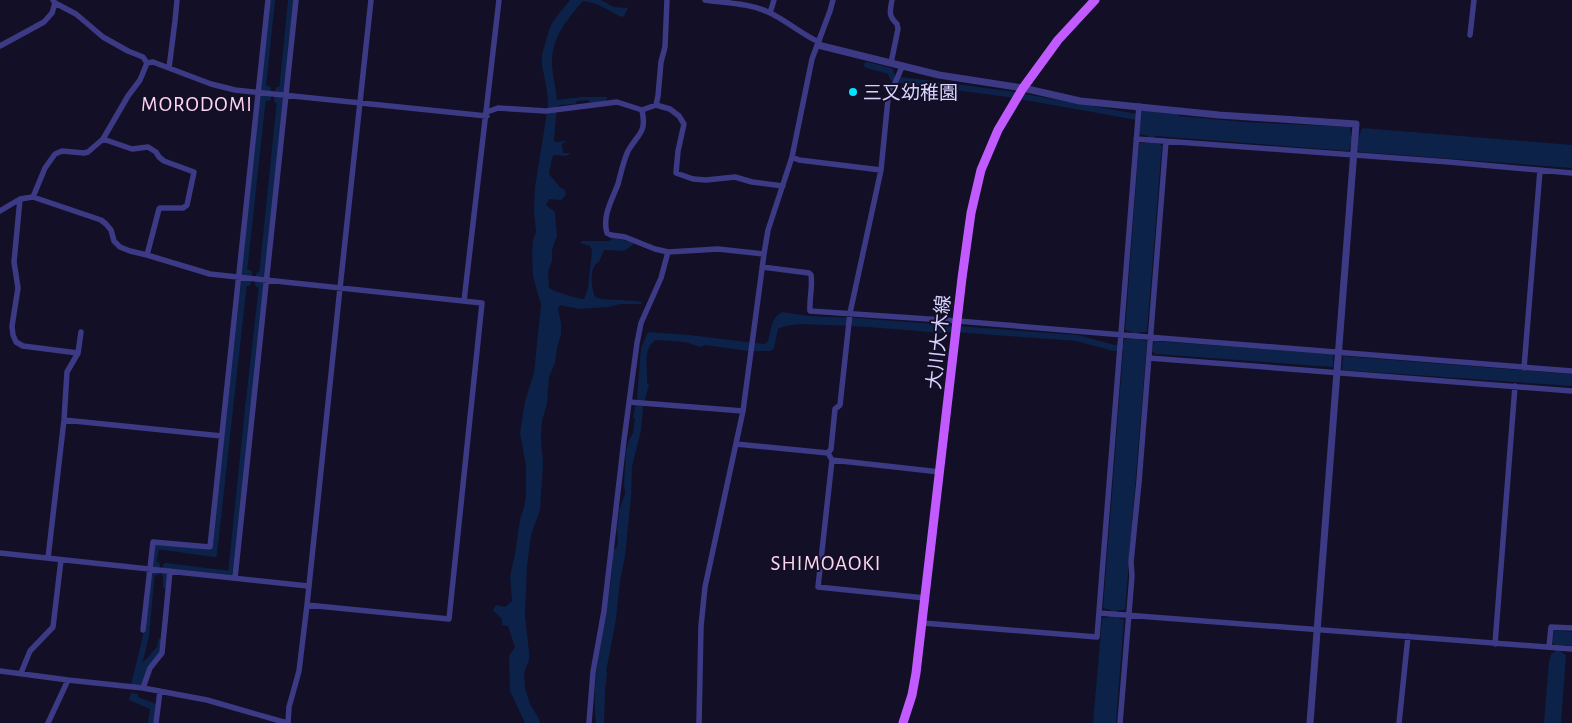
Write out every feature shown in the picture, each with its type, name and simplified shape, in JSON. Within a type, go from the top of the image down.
[{"type":"main road","name":"大川大木線","points":[[903,723],[912,695],[923,623],[970,213],[981,170],[998,130],[1022,90],[1058,40],[1096,0]]},
{"type":"street","points":[[168,68],[176,0]]},
{"type":"street","points":[[143,630],[152,568],[153,542],[210,547],[238,277],[260,93],[268,0]]},
{"type":"street","points":[[234,578],[262,280],[296,0]]},
{"type":"street","points":[[0,671],[160,691],[207,700],[288,723],[289,707],[299,671],[307,605],[371,0]]},
{"type":"street","points":[[464,301],[499,0]]},
{"type":"street","points":[[656,105],[661,62],[665,47],[667,0]]},
{"type":"street","points":[[705,0],[752,7],[770,13],[819,44],[902,67],[939,75],[1080,101],[1138,108],[1356,124],[1310,723]]},
{"type":"street","points":[[770,13],[774,0]]},
{"type":"street","points":[[699,723],[701,626],[705,587],[743,410],[768,230],[792,157],[812,59],[819,44],[833,0]]},
{"type":"street","points":[[891,63],[898,30],[897,24],[889,14],[892,0]]},
{"type":"street","points":[[1470,35],[1474,0]]},
{"type":"street","points":[[0,46],[44,22],[52,13],[54,1],[76,14],[103,37],[143,57],[147,63]]},
{"type":"street","points":[[147,63],[153,62],[211,84],[234,90],[487,114],[498,108],[546,111],[617,102],[642,110],[656,105],[670,109],[679,116],[684,124],[678,151],[676,173],[693,179],[706,180],[735,177],[752,182],[783,186]]},
{"type":"street","points":[[33,197],[45,168],[55,154],[62,151],[88,152],[103,139],[128,96],[140,80],[147,63]]},
{"type":"street","points":[[828,453],[831,448],[835,409],[840,405],[850,314],[881,170],[888,99],[902,67]]},
{"type":"street","points":[[923,623],[1097,637],[1138,139],[1138,108]]},
{"type":"street","points":[[642,110],[644,118],[643,130],[628,152],[607,213],[607,233],[625,237],[654,249],[668,252],[718,250],[764,254]]},
{"type":"street","points":[[103,139],[132,149],[148,148],[156,152],[159,158],[164,161],[194,172],[187,205],[178,209],[159,209],[147,255]]},
{"type":"street","points":[[1138,139],[1354,153],[1572,172]]},
{"type":"street","points":[[1120,723],[1164,141]]},
{"type":"street","points":[[792,157],[799,160],[881,170]]},
{"type":"street","points":[[1524,368],[1540,170]]},
{"type":"street","points":[[0,212],[20,199],[33,197],[100,220],[106,224],[120,247],[130,252],[147,255],[210,274],[482,303],[449,619],[307,605]]},
{"type":"street","points":[[20,199],[14,262],[18,288],[12,326],[13,335],[16,342],[23,346],[78,353]]},
{"type":"street","points":[[589,723],[593,672],[604,610],[617,497],[641,323],[661,278],[668,252]]},
{"type":"street","points":[[762,268],[809,273],[812,281],[809,301],[810,310],[1572,371]]},
{"type":"street","points":[[48,558],[64,420],[67,372],[78,353],[81,332]]},
{"type":"street","points":[[1149,356],[1572,391]]},
{"type":"street","points":[[1496,644],[1515,386]]},
{"type":"street","points":[[631,402],[743,410]]},
{"type":"street","points":[[64,420],[222,436]]},
{"type":"street","points":[[736,444],[828,453]]},
{"type":"street","points":[[828,453],[832,460],[818,587],[925,598]]},
{"type":"street","points":[[832,460],[940,472]]},
{"type":"street","points":[[0,553],[308,586]]},
{"type":"street","points":[[21,674],[30,651],[53,627],[61,560]]},
{"type":"street","points":[[143,688],[150,668],[162,653],[168,571]]},
{"type":"street","points":[[1099,613],[1569,649]]},
{"type":"street","points":[[1550,647],[1551,627],[1572,628]]},
{"type":"street","points":[[1400,723],[1408,636]]},
{"type":"street","points":[[48,723],[68,680]]},
{"type":"street","points":[[156,723],[160,691]]},
{"type":"water","points":[[570,0],[601,0],[614,7],[628,8],[624,16],[621,17],[598,5],[583,1],[562,28],[555,44],[552,67],[557,100],[607,97],[606,101],[590,103],[588,100],[577,101],[575,104],[557,106],[554,140],[555,142],[567,141],[562,144],[563,153],[571,153],[566,156],[554,155],[549,174],[565,190],[566,195],[561,200],[549,199],[546,205],[555,212],[557,236],[548,272],[549,288],[566,295],[584,299],[588,288],[592,250],[590,246],[580,243],[582,241],[609,241],[613,238],[634,244],[624,251],[604,250],[592,272],[595,297],[642,302],[641,304],[621,304],[579,309],[560,305],[558,309],[561,334],[555,363],[549,377],[547,404],[542,421],[543,464],[540,510],[531,535],[527,566],[525,615],[529,660],[524,673],[525,688],[530,704],[540,723],[525,723],[510,691],[509,656],[515,647],[508,626],[502,625],[502,619],[493,610],[496,605],[505,607],[512,601],[510,576],[526,497],[526,466],[520,433],[525,401],[534,373],[541,305],[533,277],[532,253],[536,232],[534,210],[535,187],[548,106],[542,54],[553,21]]},
{"type":"water","points":[[1144,110],[1178,114],[1179,116],[1245,122],[1350,127],[1351,136],[1359,137],[1362,128],[1572,145],[1572,168],[1360,152],[1358,151],[1358,143],[1351,142],[1349,151],[1155,136],[1154,143],[1162,145],[1147,332],[1139,332],[1138,339],[1147,341],[1125,610],[1117,610],[1117,617],[1124,620],[1116,723],[1093,723],[1102,618],[1110,617],[1111,610],[1103,608],[1124,339],[1132,338],[1132,332],[1125,330],[1139,143],[1148,143],[1148,136],[1139,134],[1141,112]]},
{"type":"water","points":[[782,312],[809,316],[949,325],[949,334],[871,327],[801,324],[778,329],[774,348],[771,351],[748,351],[705,345],[700,347],[685,342],[656,340],[652,344],[647,353],[647,383],[649,385],[632,467],[625,556],[606,672],[604,723],[596,723],[595,701],[598,658],[612,572],[613,550],[618,543],[619,511],[625,494],[626,451],[633,433],[641,348],[648,332],[765,344],[768,341],[776,317]]},
{"type":"water","points":[[1154,341],[1333,354],[1333,367],[1155,354],[1152,351]]},
{"type":"water","points":[[1343,356],[1572,374],[1572,386],[1342,370]]},
{"type":"water","points":[[1554,630],[1572,632],[1572,646],[1561,645],[1561,652],[1566,655],[1561,723],[1544,723],[1549,660],[1551,654],[1555,652],[1556,645],[1552,643]]},
{"type":"water","points":[[131,693],[138,694],[138,697],[156,704],[154,723],[148,723],[150,709],[129,700]]},
{"type":"waterway","points":[[161,641],[160,648],[145,665],[139,686],[134,685],[146,636],[152,572],[157,572],[157,565],[153,565],[157,546],[214,554],[244,283],[248,283],[249,273],[244,272],[263,98],[268,98],[268,89],[263,88],[272,0]]},
{"type":"waterway","points":[[166,586],[166,573],[164,573],[166,566],[231,574],[262,285],[258,284],[259,275],[262,275],[280,100],[277,100],[278,90],[282,91],[291,0]]},
{"type":"waterway","points":[[867,65],[890,71],[893,78],[901,80],[1008,94],[1143,118]]},
{"type":"waterway","points":[[942,328],[1077,338],[1114,348],[1126,347]]},
{"type":"place","name":"三又幼稚園","points":[[853,92]]},
{"type":"district","name":"MORODOMI","points":[[197,104]]},
{"type":"district","name":"SHIMOAOKI","points":[[826,563]]}]
